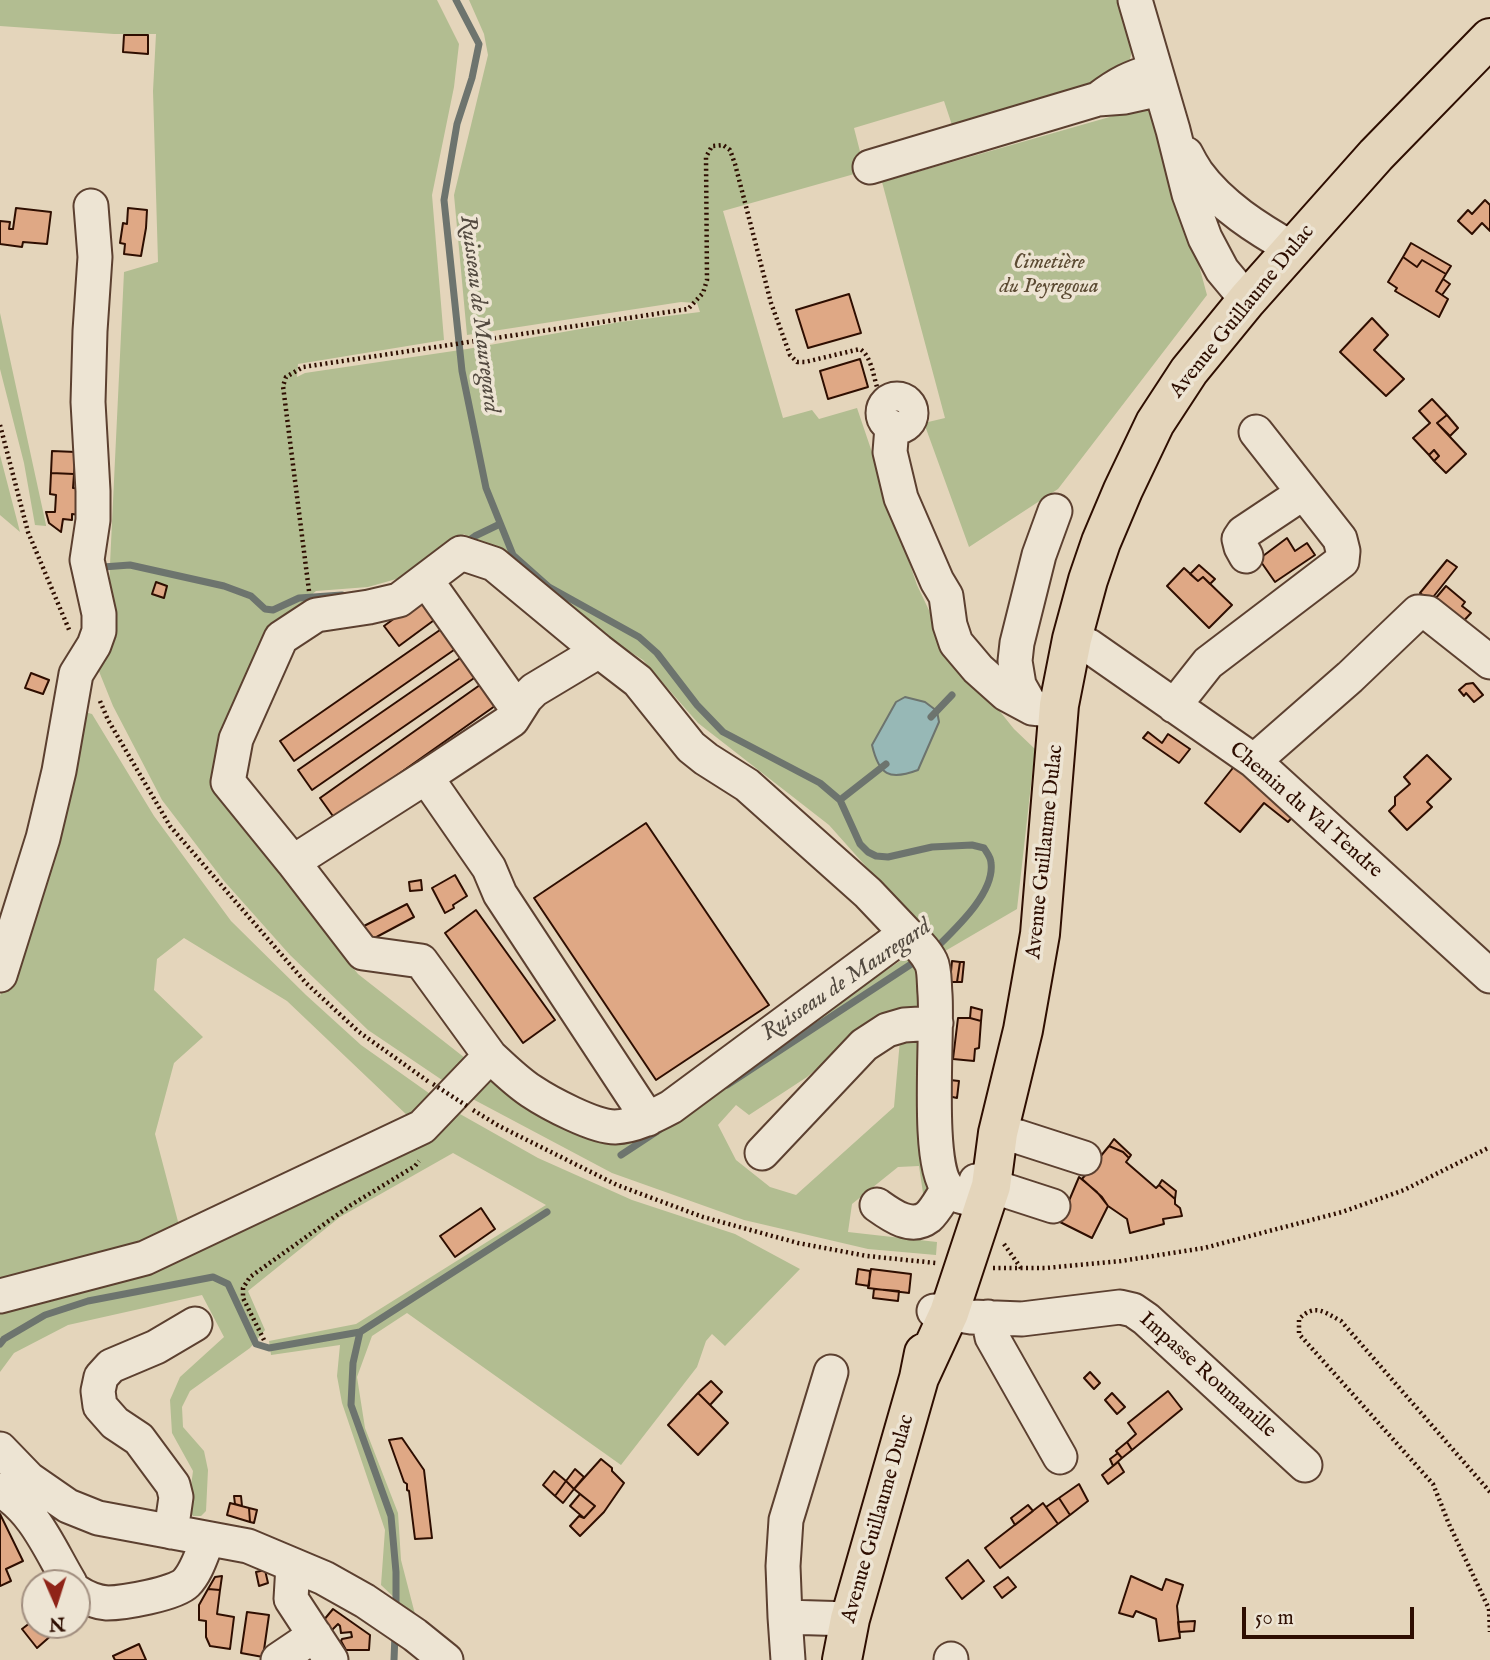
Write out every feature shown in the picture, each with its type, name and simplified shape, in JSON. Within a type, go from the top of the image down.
[{"type":"main road","name":"Avenue Guillaume Dulac","points":[[842,1660],[850,1619],[919,1378],[942,1312],[971,1189],[998,1133],[1023,1030],[1040,934],[1045,709],[1072,639],[1101,542],[1155,423],[1189,371],[1247,300],[1377,155],[1490,38]]},
{"type":"street","points":[[1135,0],[1189,194],[1211,209],[1293,248]]},
{"type":"street","points":[[870,167],[1098,99],[1125,97],[1158,79]]},
{"type":"street","points":[[0,975],[43,838],[60,771],[76,674],[94,645],[99,631],[99,614],[87,560],[93,511],[88,402],[95,257],[91,206]]},
{"type":"street","points":[[1211,209],[1205,238],[1222,271],[1247,300]]},
{"type":"street","points":[[892,427],[890,452],[901,498],[946,596],[950,625],[956,643],[1006,694],[1045,709]]},
{"type":"street","points":[[1174,706],[1208,663],[1342,561],[1340,539],[1256,432]]},
{"type":"street","points":[[1246,556],[1239,539],[1243,533],[1303,493]]},
{"type":"street","points":[[1045,709],[1019,685],[1016,661],[1017,643],[1039,555],[1055,511]]},
{"type":"street","points":[[919,947],[671,1107],[648,1119],[617,1127],[603,1126],[532,1092],[510,1075],[490,1056],[421,961],[363,953],[228,782],[236,739],[281,638],[316,615],[399,600],[461,553],[494,564],[638,681],[691,747],[747,785],[868,893],[919,947],[936,1023],[937,1161],[941,1177],[971,1189],[1054,1206]]},
{"type":"street","points":[[426,580],[519,710]]},
{"type":"street","points":[[1254,761],[1350,677],[1418,612],[1428,613],[1490,662]]},
{"type":"street","name":"Chemin du Val Tendre","points":[[1072,639],[1089,646],[1254,761],[1490,976]]},
{"type":"street","points":[[293,862],[512,720],[534,690],[599,651]]},
{"type":"street","points":[[426,777],[489,868],[500,894],[648,1119]]},
{"type":"street","points":[[762,1153],[864,1045],[887,1030],[904,1025],[936,1023]]},
{"type":"street","points":[[0,1296],[145,1258],[422,1127],[490,1056]]},
{"type":"street","points":[[998,1133],[1019,1136],[1084,1158]]},
{"type":"street","points":[[877,1205],[891,1216],[915,1222],[928,1217],[971,1189]]},
{"type":"street","name":"Impasse Roumanille","points":[[942,1312],[971,1317],[1022,1319],[1120,1307],[1133,1310],[1305,1465]]},
{"type":"street","points":[[988,1317],[992,1337],[1060,1457]]},
{"type":"street","points":[[171,1532],[176,1497],[173,1485],[139,1440],[115,1423],[100,1406],[98,1391],[101,1377],[111,1366],[156,1347],[195,1324]]},
{"type":"street","points":[[788,1660],[783,1566],[786,1520],[831,1372]]},
{"type":"street","points":[[0,1449],[29,1479],[68,1506],[98,1518],[248,1546],[324,1578],[365,1601],[415,1635],[443,1659]]},
{"type":"street","points":[[0,1490],[18,1502],[33,1520],[61,1569]]},
{"type":"street","points":[[91,1599],[107,1603],[174,1591],[186,1583],[208,1539]]},
{"type":"street","points":[[278,1660],[323,1648],[291,1600],[293,1565]]},
{"type":"street","points":[[785,1617],[850,1619]]},
{"type":"path","points":[[308,590],[283,386],[286,377],[303,367],[688,309],[703,293],[707,280],[706,157],[712,146],[723,145],[730,150],[771,303],[790,355],[797,362],[805,362],[860,349],[868,358],[877,387]]},
{"type":"path","points":[[0,425],[28,532],[83,662],[108,720],[170,826],[306,984],[359,1032],[499,1126],[617,1185],[703,1217],[810,1246],[867,1256],[944,1264]]},
{"type":"path","points":[[990,1268],[1046,1268],[1121,1261],[1204,1248],[1342,1212],[1404,1190],[1490,1147]]},
{"type":"path","points":[[264,1340],[243,1298],[243,1288],[250,1277],[351,1205],[415,1166],[421,1158]]},
{"type":"path","points":[[1490,1492],[1341,1321],[1319,1310],[1306,1311],[1299,1319],[1299,1334],[1433,1484],[1489,1609],[1490,1632]]},
{"type":"green space","points":[[0,0],[437,0],[459,44],[454,87],[432,195],[444,340],[298,364],[297,377],[305,373],[467,349],[620,322],[700,312],[697,303],[681,302],[467,335],[454,195],[488,55],[484,34],[469,0],[1122,0],[1131,34],[1132,52],[1126,68],[1110,84],[954,131],[944,101],[854,128],[865,171],[723,211],[783,418],[812,410],[819,419],[857,408],[917,585],[944,642],[1014,729],[1035,749],[1017,909],[940,954],[928,936],[829,825],[698,723],[643,660],[551,602],[464,534],[407,576],[368,587],[316,591],[273,628],[217,794],[358,974],[465,1058],[448,1084],[368,1030],[290,955],[224,881],[162,800],[113,706],[94,659],[108,631],[124,272],[158,262],[153,91],[156,34],[114,34],[0,26]]},
{"type":"green space","name":"Cimetière du Peyregoua","points":[[1155,104],[1207,295],[1058,489],[969,547],[924,423],[945,418],[882,182]]},
{"type":"green space","points":[[0,313],[46,526],[35,525],[24,463],[0,369]]},
{"type":"green space","points":[[0,455],[20,532],[0,515]]},
{"type":"green space","points":[[81,711],[92,714],[154,816],[231,921],[361,1045],[433,1096],[410,1118],[287,1001],[184,938],[157,959],[154,990],[203,1037],[174,1063],[155,1134],[181,1233],[7,1282],[0,1279],[0,996],[52,839]]},
{"type":"green space","points":[[909,955],[925,977],[923,1007],[862,1030],[807,1077],[749,1115],[736,1105],[718,1125],[736,1160],[770,1187],[796,1195],[894,1107],[900,1040],[917,1036],[922,1042],[920,1159],[927,1164],[930,1199],[924,1200],[919,1166],[898,1167],[852,1204],[848,1232],[937,1242],[936,1255],[868,1249],[744,1220],[612,1173],[467,1096],[476,1086],[493,1080],[642,1134]]},
{"type":"green space","points":[[460,1114],[538,1158],[632,1200],[735,1234],[800,1269],[725,1346],[712,1334],[706,1341],[697,1367],[621,1465],[407,1313],[372,1336],[357,1377],[365,1428],[398,1513],[401,1560],[416,1618],[381,1585],[385,1530],[342,1403],[337,1376],[340,1345],[271,1355],[269,1341],[356,1324],[546,1205],[453,1153],[340,1217],[248,1291],[265,1330],[250,1348],[190,1391],[182,1407],[183,1427],[204,1451],[208,1470],[206,1511],[201,1516],[193,1516],[188,1509],[193,1471],[172,1433],[170,1400],[180,1377],[224,1337],[202,1295],[68,1325],[14,1353],[0,1372],[0,1308],[414,1147]]},
{"type":"water","points":[[905,697],[925,702],[937,711],[939,722],[918,770],[893,775],[882,769],[872,745],[896,702]]},
{"type":"building","points":[[124,35],[148,35],[148,54],[123,52]]},
{"type":"building","points":[[1485,200],[1490,205],[1490,231],[1482,223],[1472,234],[1458,221],[1468,210],[1472,214]]},
{"type":"building","points":[[16,208],[51,212],[47,244],[23,242],[22,247],[0,244],[0,221],[10,222],[9,229],[13,229]]},
{"type":"building","points":[[128,208],[147,210],[141,256],[124,254],[125,244],[120,243],[123,223],[127,224]]},
{"type":"building","points":[[1411,243],[1451,266],[1446,274],[1422,260],[1417,267],[1403,257]]},
{"type":"building","points":[[1403,257],[1417,267],[1422,260],[1446,274],[1436,291],[1448,299],[1439,317],[1395,291],[1397,288],[1388,282]]},
{"type":"building","points":[[1443,279],[1450,284],[1442,295],[1436,291]]},
{"type":"building","points":[[849,294],[861,333],[808,348],[796,310]]},
{"type":"building","points":[[1372,318],[1388,335],[1374,350],[1404,379],[1386,396],[1340,352]]},
{"type":"building","points":[[860,359],[868,387],[828,399],[820,371]]},
{"type":"building","points":[[1432,399],[1447,415],[1437,423],[1466,454],[1446,473],[1434,461],[1439,456],[1434,450],[1429,455],[1413,438],[1430,423],[1419,411]]},
{"type":"building","points":[[1447,415],[1458,428],[1450,436],[1437,423]]},
{"type":"building","points":[[1434,450],[1439,456],[1434,461],[1429,455]]},
{"type":"building","points":[[52,451],[76,452],[74,474],[51,473]]},
{"type":"building","points":[[51,473],[74,474],[73,488],[90,489],[87,516],[72,514],[72,520],[63,519],[61,532],[49,523],[46,512],[55,512],[56,495],[50,494]]},
{"type":"building","points":[[1287,538],[1295,551],[1307,543],[1315,555],[1275,582],[1259,559]]},
{"type":"building","points":[[1447,560],[1457,567],[1430,601],[1420,593]]},
{"type":"building","points":[[1199,565],[1215,579],[1210,584],[1203,577],[1198,581],[1190,574]]},
{"type":"building","points":[[1184,568],[1198,581],[1203,577],[1232,605],[1209,628],[1167,586]]},
{"type":"building","points":[[156,582],[167,586],[164,598],[152,594]]},
{"type":"building","points":[[1446,586],[1465,602],[1462,606],[1471,613],[1458,627],[1430,605]]},
{"type":"building","points":[[426,595],[441,615],[399,646],[384,626]]},
{"type":"building","points":[[450,623],[464,643],[294,761],[280,741]]},
{"type":"building","points":[[466,654],[480,674],[312,790],[298,770]]},
{"type":"building","points":[[31,673],[49,680],[43,694],[25,688]]},
{"type":"building","points":[[487,680],[502,701],[335,819],[320,798]]},
{"type":"building","points":[[1473,683],[1483,695],[1474,702],[1459,690],[1466,684]]},
{"type":"building","points":[[1148,732],[1162,743],[1168,734],[1190,749],[1179,763],[1143,738]]},
{"type":"building","points":[[1427,755],[1451,779],[1427,802],[1432,807],[1407,830],[1389,811],[1395,805],[1395,797],[1410,784],[1404,777]]},
{"type":"building","points":[[1236,764],[1296,813],[1288,822],[1264,803],[1240,832],[1205,803]]},
{"type":"building","points":[[646,823],[769,1005],[656,1080],[534,898]]},
{"type":"building","points":[[455,875],[467,896],[445,913],[432,888]]},
{"type":"building","points":[[421,880],[422,890],[410,891],[409,882]]},
{"type":"building","points":[[407,904],[414,917],[369,941],[362,927]]},
{"type":"building","points":[[476,910],[555,1020],[523,1043],[445,933]]},
{"type":"building","points":[[952,961],[960,962],[957,982],[950,982]]},
{"type":"building","points":[[960,962],[964,962],[962,982],[957,982]]},
{"type":"building","points":[[971,1007],[982,1010],[981,1021],[970,1018]]},
{"type":"building","points":[[958,1018],[981,1021],[979,1048],[975,1049],[974,1061],[953,1059]]},
{"type":"building","points":[[950,1080],[959,1081],[957,1098],[948,1096]]},
{"type":"building","points":[[1114,1139],[1131,1155],[1129,1158],[1109,1146]]},
{"type":"building","points":[[1109,1146],[1123,1152],[1129,1158],[1126,1162],[1156,1188],[1159,1185],[1175,1199],[1182,1216],[1163,1219],[1164,1224],[1130,1233],[1127,1219],[1108,1206],[1082,1179]]},
{"type":"building","points":[[1079,1177],[1097,1192],[1108,1206],[1092,1238],[1060,1222]]},
{"type":"building","points":[[1162,1180],[1176,1191],[1175,1199],[1159,1185]]},
{"type":"building","points":[[481,1208],[495,1229],[455,1257],[440,1236]]},
{"type":"building","points":[[858,1269],[870,1271],[869,1286],[856,1284]]},
{"type":"building","points":[[871,1269],[911,1274],[909,1293],[868,1288]]},
{"type":"building","points":[[874,1289],[899,1291],[898,1301],[873,1298]]},
{"type":"building","points":[[1090,1372],[1100,1383],[1094,1389],[1084,1378]]},
{"type":"building","points":[[711,1381],[722,1392],[710,1405],[698,1393]]},
{"type":"building","points":[[1168,1391],[1182,1409],[1132,1450],[1127,1442],[1136,1434],[1128,1423]]},
{"type":"building","points":[[698,1393],[728,1423],[698,1455],[668,1425]]},
{"type":"building","points":[[1112,1393],[1125,1407],[1117,1414],[1105,1400]]},
{"type":"building","points":[[402,1438],[424,1470],[432,1538],[415,1539],[409,1491],[389,1440]]},
{"type":"building","points":[[1127,1442],[1132,1450],[1122,1458],[1116,1451]]},
{"type":"building","points":[[1118,1453],[1122,1458],[1113,1466],[1110,1459]]},
{"type":"building","points":[[601,1459],[624,1483],[604,1512],[580,1536],[570,1526],[579,1516],[584,1518],[595,1506],[574,1489]]},
{"type":"building","points":[[1118,1462],[1124,1472],[1108,1484],[1102,1475]]},
{"type":"building","points":[[575,1469],[584,1477],[574,1489],[566,1481]]},
{"type":"building","points":[[554,1471],[566,1481],[555,1496],[543,1485]]},
{"type":"building","points":[[566,1481],[574,1489],[563,1503],[555,1496]]},
{"type":"building","points":[[1079,1484],[1088,1501],[1070,1515],[1059,1498]]},
{"type":"building","points":[[580,1494],[595,1506],[584,1518],[570,1506]]},
{"type":"building","points":[[234,1496],[241,1496],[242,1506],[235,1504]]},
{"type":"building","points":[[1059,1498],[1070,1515],[1058,1524],[1046,1507]]},
{"type":"building","points":[[230,1503],[249,1508],[250,1522],[227,1515]]},
{"type":"building","points":[[1043,1503],[1058,1524],[1000,1568],[985,1548]]},
{"type":"building","points":[[1028,1505],[1033,1511],[1015,1525],[1011,1518]]},
{"type":"building","points":[[249,1508],[257,1510],[254,1523],[250,1522]]},
{"type":"building","points":[[0,1514],[23,1561],[6,1569],[11,1581],[0,1586]]},
{"type":"building","points":[[968,1560],[984,1581],[962,1599],[946,1578]]},
{"type":"building","points":[[265,1570],[268,1583],[259,1586],[256,1572]]},
{"type":"building","points":[[222,1576],[220,1590],[208,1589],[215,1577]]},
{"type":"building","points":[[1131,1576],[1162,1590],[1166,1579],[1183,1585],[1177,1606],[1180,1638],[1159,1641],[1156,1619],[1136,1611],[1133,1617],[1119,1613]]},
{"type":"building","points":[[1008,1577],[1016,1587],[1002,1598],[994,1587]]},
{"type":"building","points":[[208,1589],[220,1590],[217,1614],[234,1617],[230,1649],[210,1646],[206,1637],[206,1621],[199,1620],[199,1605]]},
{"type":"building","points":[[333,1609],[370,1635],[369,1650],[346,1650],[341,1641],[352,1637],[351,1632],[341,1633],[338,1624],[332,1630],[323,1621]]},
{"type":"building","points":[[247,1612],[269,1615],[263,1657],[241,1653]]},
{"type":"building","points":[[1195,1621],[1194,1631],[1179,1632],[1178,1622]]},
{"type":"building","points":[[30,1639],[47,1639],[37,1648]]},
{"type":"building","points":[[139,1644],[146,1660],[115,1660],[113,1656]]},
{"type":"waterway","name":"Ruisseau de Mauregard","points":[[456,0],[479,44],[472,78],[457,124],[444,200],[462,371],[486,488],[513,555],[549,587],[639,637],[657,653],[697,705],[723,732],[820,783],[840,800],[860,844],[868,852],[888,857],[932,847],[972,845],[984,848],[991,863],[987,886],[972,910],[935,949]]},
{"type":"waterway","points":[[465,543],[500,524]]},
{"type":"waterway","points":[[103,567],[130,565],[224,586],[251,596],[265,609],[273,610],[299,598],[342,595]]},
{"type":"waterway","points":[[931,717],[952,695]]},
{"type":"waterway","points":[[840,800],[886,764]]},
{"type":"waterway","name":"Ruisseau de Mauregard","points":[[727,1085],[919,959]]},
{"type":"waterway","name":"Ruisseau de Mauregard","points":[[621,1155],[659,1130]]},
{"type":"waterway","name":"Ruisseau de Mauregard","points":[[396,1611],[391,1516],[351,1405],[353,1363],[360,1332],[547,1212]]},
{"type":"waterway","points":[[0,1344],[45,1315],[88,1301],[213,1277],[228,1284],[256,1344],[269,1348],[360,1332]]},
{"type":"waterway","name":"Ruisseau de Mauregard","points":[[394,1660],[395,1634]]}]
